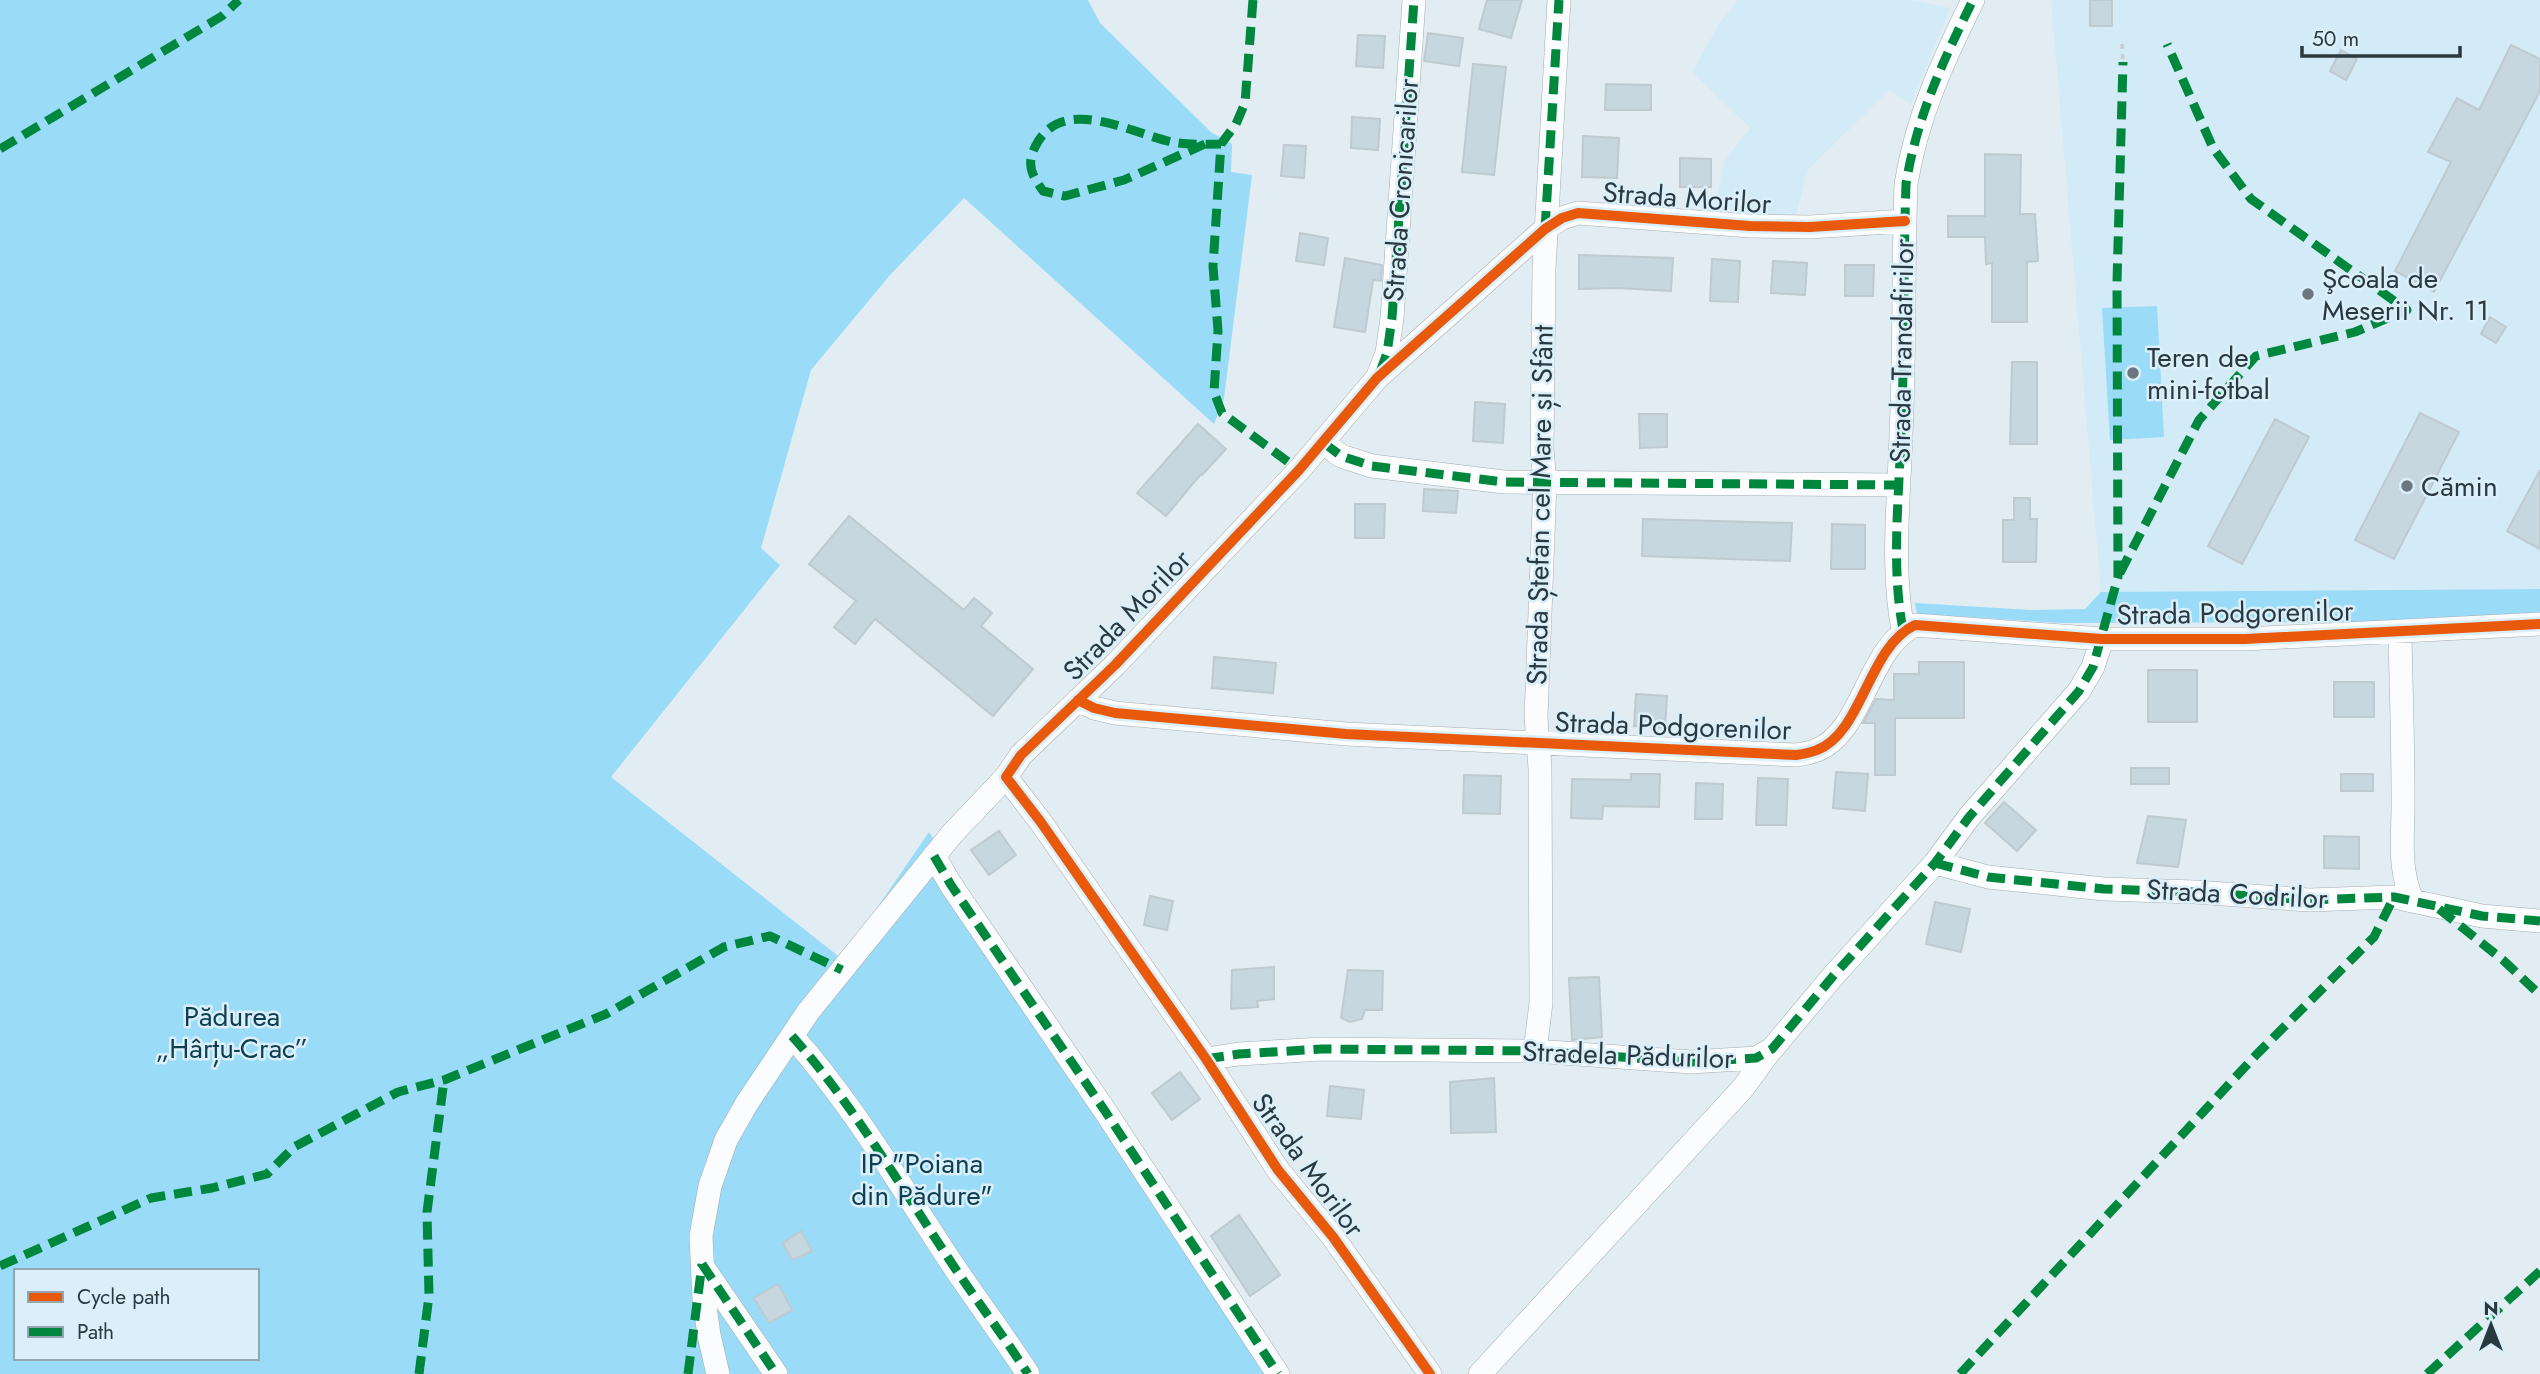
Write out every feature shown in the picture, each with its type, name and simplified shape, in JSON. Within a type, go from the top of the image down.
[{"type":"street","name":"Strada Cronicarilor","points":[[1377,379],[1387,352],[1392,318],[1414,0]]},
{"type":"street","name":"Strada Ștefan cel Mare și Sfânt","points":[[1535,1051],[1541,1003],[1540,768],[1536,703],[1545,483],[1542,435],[1545,229],[1559,0]]},
{"type":"street","name":"Strada Trandafirilor","points":[[1903,630],[1898,603],[1898,485],[1902,434],[1906,184],[1910,158],[1928,97],[1973,0]]},
{"type":"street","name":"Strada Morilor","points":[[1430,1374],[1340,1248],[1278,1170],[1206,1059],[1040,821],[1006,777],[1021,755],[1115,665],[1324,443],[1377,379],[1545,229],[1562,218],[1578,213],[1750,226],[1810,227],[1905,221]]},
{"type":"street","points":[[1324,443],[1341,456],[1372,467],[1504,482],[1898,485]]},
{"type":"street","name":"Strada Podgorenilor","points":[[1078,700],[1094,708],[1146,716],[1346,734],[1770,756],[1796,755],[1819,750],[1836,737],[1889,645],[1903,630],[1915,625],[2102,639],[2245,639],[2540,624]]},
{"type":"street","points":[[2400,633],[2403,795],[2401,859],[2412,900]]},
{"type":"street","name":"Stradela Pădurilor","points":[[1206,1059],[1239,1054],[1322,1049],[1535,1051],[1691,1062],[1756,1058],[1772,1049],[1834,975],[1935,863],[1969,817],[2079,691],[2093,667],[2102,639]]},
{"type":"street","points":[[718,1374],[709,1335],[702,1264],[705,1211],[726,1140],[792,1035],[855,953],[972,811],[1006,777]]},
{"type":"street","points":[[934,856],[1278,1374]]},
{"type":"street","name":"Strada Codrilor","points":[[1935,863],[1988,877],[2104,889],[2309,900],[2394,897],[2482,916],[2540,921]]},
{"type":"street","points":[[792,1035],[865,1130],[955,1269],[1028,1374]]},
{"type":"street","points":[[1480,1374],[1743,1088],[1772,1049]]},
{"type":"street","points":[[702,1264],[776,1374]]},
{"type":"path","points":[[2122,44],[2123,62]]},
{"type":"shaded area","points":[[1738,0],[1911,0],[1950,8],[1911,104],[1889,90],[1808,170],[1795,219],[1715,207],[1724,161],[1750,128],[1692,72],[1719,24]]},
{"type":"shaded area","name":"Şcoala de Meserii Nr. 11","points":[[2051,0],[2540,0],[2540,589],[2101,592]]},
{"type":"green space","points":[[0,0],[1088,0],[1100,23],[1211,132],[1232,144],[1231,172],[1252,175],[1224,398],[1214,424],[964,198],[890,275],[811,370],[761,548],[780,565],[611,777],[842,959],[929,832],[967,894],[1188,1219],[1289,1374],[0,1374]]},
{"type":"green space","name":"Teren de mini-fotbal","points":[[2157,306],[2164,437],[2110,440],[2102,308]]},
{"type":"green space","points":[[2540,589],[2540,613],[2385,622],[2060,623],[1917,614],[1915,603],[2031,610],[2085,609],[2101,592]]},
{"type":"building","points":[[1487,0],[1522,0],[1511,38],[1479,29]]},
{"type":"building","points":[[2090,0],[2112,0],[2112,26],[2090,26]]},
{"type":"building","points":[[1428,33],[1463,38],[1459,66],[1424,61]]},
{"type":"building","points":[[1358,35],[1385,36],[1383,68],[1356,66]]},
{"type":"building","points":[[2511,45],[2540,59],[2540,91],[2434,292],[2395,271],[2451,162],[2428,152],[2457,98],[2479,110]]},
{"type":"building","points":[[2341,50],[2357,59],[2346,80],[2330,71]]},
{"type":"building","points":[[1473,64],[1506,67],[1494,175],[1462,172]]},
{"type":"building","points":[[1606,84],[1651,85],[1651,110],[1605,110]]},
{"type":"building","points":[[1352,117],[1380,119],[1378,150],[1351,148]]},
{"type":"building","points":[[1583,136],[1619,138],[1617,178],[1582,177]]},
{"type":"building","points":[[1284,145],[1306,146],[1304,178],[1281,176]]},
{"type":"building","points":[[1985,154],[2021,155],[2020,214],[2035,214],[2038,261],[2027,262],[2027,322],[1992,322],[1992,263],[1986,264],[1985,237],[1948,237],[1948,216],[1985,216]]},
{"type":"building","points":[[1680,158],[1711,159],[1711,187],[1680,187]]},
{"type":"building","points":[[1300,233],[1328,238],[1324,265],[1296,261]]},
{"type":"building","points":[[1579,255],[1673,258],[1671,291],[1579,289]]},
{"type":"building","points":[[1345,258],[1382,265],[1381,281],[1373,280],[1365,332],[1334,327]]},
{"type":"building","points":[[1712,259],[1740,261],[1738,302],[1710,301]]},
{"type":"building","points":[[1773,261],[1807,263],[1805,295],[1771,293]]},
{"type":"building","points":[[1845,265],[1874,265],[1873,296],[1845,296]]},
{"type":"building","points":[[2490,317],[2506,327],[2496,343],[2481,334]]},
{"type":"building","points":[[2012,362],[2037,362],[2037,444],[2010,444]]},
{"type":"building","points":[[1475,402],[1505,404],[1503,443],[1473,441]]},
{"type":"building","name":"Cămin","points":[[2420,413],[2459,432],[2394,559],[2355,540]]},
{"type":"building","points":[[1639,414],[1667,414],[1667,447],[1640,448]]},
{"type":"building","points":[[2275,419],[2309,437],[2242,564],[2208,546]]},
{"type":"building","points":[[1198,424],[1226,449],[1166,516],[1137,493]]},
{"type":"building","name":"Cămin","points":[[2540,470],[2540,549],[2507,531]]},
{"type":"building","points":[[1424,489],[1458,491],[1456,513],[1423,511]]},
{"type":"building","points":[[2014,498],[2030,498],[2030,519],[2037,519],[2036,562],[2003,562],[2003,520],[2014,520]]},
{"type":"building","points":[[1355,504],[1385,504],[1384,538],[1355,538]]},
{"type":"building","points":[[849,516],[964,610],[974,598],[992,613],[981,626],[1033,669],[993,716],[875,619],[855,644],[834,627],[856,601],[809,564]]},
{"type":"building","points":[[1643,519],[1792,523],[1790,561],[1642,556]]},
{"type":"building","points":[[1832,524],[1865,525],[1865,569],[1831,569]]},
{"type":"building","points":[[1214,657],[1276,663],[1273,693],[1212,688]]},
{"type":"building","points":[[1919,662],[1964,662],[1964,718],[1895,718],[1895,775],[1875,775],[1875,723],[1863,723],[1876,699],[1894,700],[1894,674],[1919,674]]},
{"type":"building","points":[[2148,670],[2197,670],[2197,722],[2148,722]]},
{"type":"building","points":[[2334,682],[2374,682],[2374,717],[2334,717]]},
{"type":"building","points":[[1636,694],[1667,696],[1665,728],[1634,726]]},
{"type":"building","points":[[2131,768],[2169,768],[2169,784],[2131,784]]},
{"type":"building","points":[[1836,772],[1868,774],[1865,811],[1833,808]]},
{"type":"building","points":[[1631,774],[1660,774],[1659,807],[1603,806],[1602,819],[1571,818],[1572,779],[1631,780]]},
{"type":"building","points":[[2341,774],[2373,774],[2373,791],[2341,791]]},
{"type":"building","points":[[1464,775],[1501,776],[1500,814],[1463,813]]},
{"type":"building","points":[[1758,778],[1788,779],[1786,825],[1756,825]]},
{"type":"building","points":[[1696,783],[1723,784],[1722,819],[1695,819]]},
{"type":"building","points":[[2004,802],[2036,830],[2017,851],[1985,823]]},
{"type":"building","points":[[2148,816],[2186,820],[2178,867],[2137,863]]},
{"type":"building","points":[[999,831],[1016,855],[989,875],[971,850]]},
{"type":"building","points":[[2324,836],[2359,837],[2359,869],[2324,868]]},
{"type":"building","points":[[1150,896],[1173,901],[1167,930],[1144,925]]},
{"type":"building","points":[[1935,902],[1970,909],[1961,952],[1926,944]]},
{"type":"building","points":[[1274,967],[1274,999],[1257,1001],[1258,1007],[1231,1009],[1232,970]]},
{"type":"building","points":[[1348,970],[1383,971],[1382,1010],[1365,1010],[1362,1019],[1350,1022],[1341,1018]]},
{"type":"building","points":[[1599,977],[1602,1037],[1572,1040],[1569,978]]},
{"type":"building","points":[[1180,1072],[1200,1099],[1172,1120],[1152,1093]]},
{"type":"building","points":[[1494,1078],[1496,1132],[1451,1133],[1450,1082]]},
{"type":"building","points":[[1330,1086],[1364,1090],[1361,1119],[1327,1116]]},
{"type":"building","points":[[1239,1215],[1280,1275],[1250,1296],[1211,1236]]},
{"type":"building","points":[[801,1231],[812,1251],[792,1260],[783,1243]]},
{"type":"building","points":[[778,1284],[792,1310],[769,1323],[754,1298]]},
{"type":"marked path","points":[[0,149],[222,16],[239,0]]},
{"type":"marked path","points":[[1253,0],[1245,103],[1236,124],[1221,144],[1213,266],[1218,331],[1214,392],[1222,413],[1299,470]]},
{"type":"marked path","points":[[1380,372],[1387,353],[1392,318],[1414,0]]},
{"type":"marked path","points":[[1545,229],[1559,0]]},
{"type":"marked path","points":[[1903,630],[1897,557],[1906,184],[1924,112],[1973,0]]},
{"type":"marked path","points":[[2120,573],[2199,420],[2256,356],[2355,332],[2407,310],[2251,199],[2213,148],[2167,44]]},
{"type":"marked path","points":[[1206,1059],[1239,1054],[1322,1049],[1535,1051],[1691,1062],[1756,1058],[1772,1049],[1834,975],[1935,863],[1969,817],[2079,691],[2093,667],[2118,577],[2117,282],[2123,62]]},
{"type":"marked path","points":[[1205,144],[1124,180],[1065,196],[1043,191],[1033,175],[1031,165],[1035,147],[1047,131],[1061,122],[1079,119],[1117,125],[1172,142],[1221,144]]},
{"type":"marked path","points":[[1324,443],[1341,456],[1372,466],[1504,482],[1898,485]]},
{"type":"marked path","points":[[934,856],[1278,1374]]},
{"type":"marked path","points":[[1935,863],[1988,877],[2104,889],[2309,900],[2394,897],[2482,916],[2540,921]]},
{"type":"marked path","points":[[1960,1374],[2257,1054],[2374,937],[2394,897]]},
{"type":"marked path","points":[[2439,909],[2503,960],[2540,995]]},
{"type":"marked path","points":[[0,1266],[151,1198],[212,1188],[267,1174],[294,1147],[398,1092],[444,1080],[606,1014],[724,947],[770,936],[842,970]]},
{"type":"marked path","points":[[792,1036],[853,1113],[953,1266],[1028,1374]]},
{"type":"marked path","points":[[419,1374],[429,1296],[427,1212],[444,1080]]},
{"type":"marked path","points":[[702,1264],[776,1374]]},
{"type":"marked path","points":[[688,1374],[702,1264]]},
{"type":"marked path","points":[[2427,1374],[2540,1271]]},
{"type":"cycle path","points":[[1430,1374],[1333,1237],[1278,1170],[1206,1059],[1040,821],[1006,777],[1021,755],[1115,665],[1299,470],[1377,378],[1545,229],[1562,218],[1578,213],[1750,226],[1810,227],[1905,221]]},
{"type":"cycle path","points":[[1078,700],[1094,708],[1115,713],[1346,734],[1796,755],[1817,750],[1832,740],[1845,726],[1886,651],[1899,636],[1915,625],[2102,639],[2245,639],[2540,624]]},
{"type":"place","name":"Şcoala de Meserii Nr. 11","points":[[2308,294]]},
{"type":"place","name":"Teren de mini-fotbal","points":[[2133,373]]},
{"type":"place","name":"Cămin","points":[[2407,486]]},
{"type":"park label","name":"Pădurea „Hârțu-Crac”","points":[[232,1032]]},
{"type":"park label","name":"IP \"Poiana din Pădure\"","points":[[922,1179]]}]
